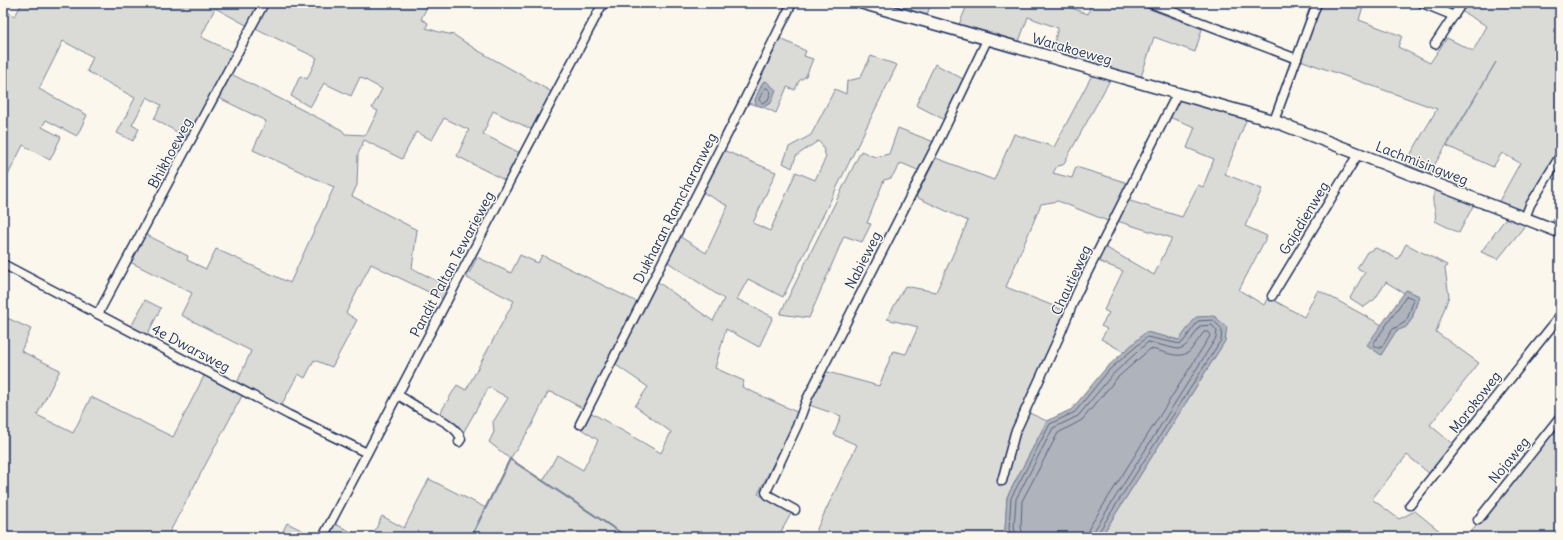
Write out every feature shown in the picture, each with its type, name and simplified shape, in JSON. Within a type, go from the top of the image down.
[{"type":"street","name":"Bhikhoeweg","points":[[98,314],[264,3]]},
{"type":"street","name":"Pandit Paltan Tewarieweg","points":[[323,537],[603,3]]},
{"type":"street","name":"Dukharan Ramcharanweg","points":[[580,424],[730,130],[792,3]]},
{"type":"street","name":"Warakoeweg","points":[[862,3],[1274,121]]},
{"type":"street","points":[[1150,3],[1297,59]]},
{"type":"street","points":[[1274,121],[1317,3]]},
{"type":"street","points":[[1422,3],[1454,16]]},
{"type":"street","points":[[1435,44],[1462,3]]},
{"type":"street","name":"Nabieweg","points":[[795,510],[767,493],[797,426],[807,399],[938,142],[987,40]]},
{"type":"street","name":"Chautieweg","points":[[1002,481],[1015,432],[1059,337],[1077,293],[1177,94]]},
{"type":"street","name":"Lachmisingweg","points":[[1274,121],[1560,232]]},
{"type":"street","name":"Gajadienweg","points":[[1272,296],[1358,154]]},
{"type":"street","points":[[1525,218],[1530,205],[1560,156]]},
{"type":"street","name":"4e Dwarsweg","points":[[3,264],[283,411],[367,453]]},
{"type":"street","name":"Morokoweg","points":[[1410,505],[1560,316]]},
{"type":"street","points":[[398,395],[437,417],[453,428],[460,435],[461,439],[459,442]]},
{"type":"street","name":"Nojaweg","points":[[1478,520],[1560,417]]},
{"type":"shaded area","points":[[22,3],[260,3],[248,26],[215,8],[201,37],[233,52],[188,138],[154,119],[161,105],[147,97],[132,125],[139,129],[133,141],[117,133],[135,98],[87,71],[93,57],[63,41],[39,89],[87,115],[77,136],[46,120],[42,127],[61,137],[50,160],[23,145],[3,185],[3,10],[15,16]]},
{"type":"shaded area","points":[[266,3],[344,3],[354,8],[356,3],[429,3],[421,19],[428,23],[426,28],[454,35],[477,50],[552,92],[533,130],[493,111],[483,134],[520,153],[506,181],[457,156],[469,130],[444,118],[432,140],[416,132],[402,159],[364,140],[358,154],[357,185],[352,196],[417,230],[412,268],[448,287],[443,299],[371,264],[346,313],[357,320],[332,367],[314,360],[305,378],[298,374],[281,406],[237,383],[251,351],[181,315],[192,293],[130,262],[145,234],[188,256],[187,260],[206,269],[216,249],[290,283],[334,187],[253,150],[266,121],[217,97],[229,73],[342,130],[345,134],[366,135],[378,111],[372,108],[382,89],[360,77],[351,96],[324,83],[310,107],[291,96],[300,76],[307,79],[317,58],[253,27]]},
{"type":"shaded area","points":[[898,3],[931,3],[926,18],[896,9]]},
{"type":"shaded area","points":[[968,3],[1058,3],[1088,14],[1091,3],[1146,3],[1144,7],[1202,29],[1195,52],[1154,37],[1140,80],[1051,54],[1058,28],[1028,17],[1018,44],[958,27]]},
{"type":"shaded area","points":[[1320,3],[1364,3],[1359,20],[1402,36],[1398,47],[1430,63],[1447,38],[1473,51],[1487,26],[1461,11],[1466,3],[1560,3],[1560,151],[1528,204],[1524,214],[1498,203],[1520,163],[1502,153],[1493,167],[1447,146],[1496,62],[1429,174],[1405,164],[1437,109],[1300,60]]},
{"type":"shaded area","points":[[779,38],[806,51],[804,56],[813,59],[806,76],[799,81],[795,90],[787,87],[776,113],[763,107],[771,103],[763,82],[755,100],[756,105],[747,103]]},
{"type":"shaded area","points":[[871,56],[897,65],[783,297],[748,279],[737,299],[773,317],[759,347],[726,329],[715,368],[744,381],[742,387],[799,413],[758,494],[792,512],[778,537],[372,537],[382,516],[404,528],[429,479],[486,508],[510,459],[543,481],[557,455],[583,470],[598,440],[581,429],[590,412],[661,453],[671,432],[635,406],[648,387],[613,363],[655,280],[713,321],[724,299],[666,261],[679,236],[706,253],[728,206],[702,192],[723,150],[776,172],[753,223],[770,231],[796,172],[815,180],[826,157],[822,145],[818,141],[796,156],[792,168],[783,163],[789,147],[811,135],[835,89],[846,94],[847,81],[860,78]]},
{"type":"shaded area","points":[[935,64],[965,80],[945,120],[916,105]]},
{"type":"shaded area","points":[[1092,75],[1110,80],[1063,165],[1057,166],[1053,173],[1072,178],[1076,167],[1128,183],[1110,222],[1058,201],[1041,204],[1006,287],[1066,311],[1011,431],[999,483],[1017,432],[1027,412],[1047,421],[1007,497],[1005,530],[1008,537],[813,537],[857,445],[834,435],[841,416],[809,405],[824,371],[879,386],[893,351],[906,354],[918,327],[887,319],[905,286],[936,292],[968,221],[916,197],[936,158],[994,180],[1014,134],[1054,147]]},
{"type":"shaded area","points":[[1179,98],[1247,118],[1225,174],[1262,189],[1245,226],[1267,236],[1239,290],[1264,305],[1268,297],[1304,317],[1318,290],[1382,325],[1368,345],[1381,355],[1396,331],[1406,327],[1412,319],[1419,296],[1407,290],[1404,293],[1386,282],[1375,299],[1364,307],[1350,298],[1365,272],[1357,268],[1367,252],[1376,248],[1398,259],[1406,244],[1447,265],[1445,269],[1449,296],[1436,332],[1479,363],[1430,425],[1455,446],[1431,475],[1407,455],[1372,499],[1399,519],[1415,511],[1447,537],[1101,537],[1225,341],[1179,340],[1146,332],[1124,352],[1101,339],[1107,329],[1101,326],[1109,313],[1104,310],[1123,271],[1098,261],[1105,247],[1154,275],[1172,238],[1117,221],[1127,200],[1182,217],[1198,185],[1203,187],[1214,159],[1187,148],[1195,127],[1169,117]]},
{"type":"shaded area","points":[[898,128],[934,142],[920,171],[901,163],[891,178],[884,180],[867,223],[871,224],[862,242],[844,236],[809,318],[780,314],[861,151],[875,157],[889,154]]},
{"type":"shaded area","points":[[1436,188],[1474,204],[1459,233],[1435,221],[1436,216],[1433,198]]},
{"type":"shaded area","points":[[1560,207],[1560,228],[1551,224]]},
{"type":"shaded area","points":[[1508,215],[1527,223],[1498,259],[1481,252]]},
{"type":"shaded area","points":[[520,255],[538,263],[542,255],[637,302],[584,409],[554,393],[548,392],[531,427],[510,459],[489,442],[494,432],[493,422],[508,398],[489,387],[463,433],[439,415],[457,385],[466,390],[514,301],[467,278],[477,257],[511,273]]},
{"type":"shaded area","points":[[145,300],[161,308],[147,335],[131,327]]},
{"type":"shaded area","points":[[3,316],[31,329],[21,351],[60,370],[37,415],[73,433],[91,397],[173,437],[205,374],[243,394],[167,537],[96,537],[92,535],[85,535],[84,537],[3,537]]},
{"type":"shaded area","points":[[1560,423],[1560,537],[1467,537]]},
{"type":"shaded area","points":[[287,523],[316,537],[280,537]]},
{"type":"shaded area","points":[[333,523],[362,537],[326,537]]},
{"type":"water","points":[[766,81],[776,90],[771,103],[763,107],[756,105],[755,100],[763,82]]},
{"type":"water","points":[[1406,290],[1419,296],[1412,318],[1406,327],[1396,331],[1381,355],[1367,345]]},
{"type":"water","points":[[1214,316],[1227,327],[1225,341],[1101,537],[1008,537],[1005,530],[1007,497],[1047,421],[1072,409],[1106,368],[1146,332],[1179,340],[1196,317]]},
{"type":"waterway","points":[[471,537],[510,459],[627,537]]}]
